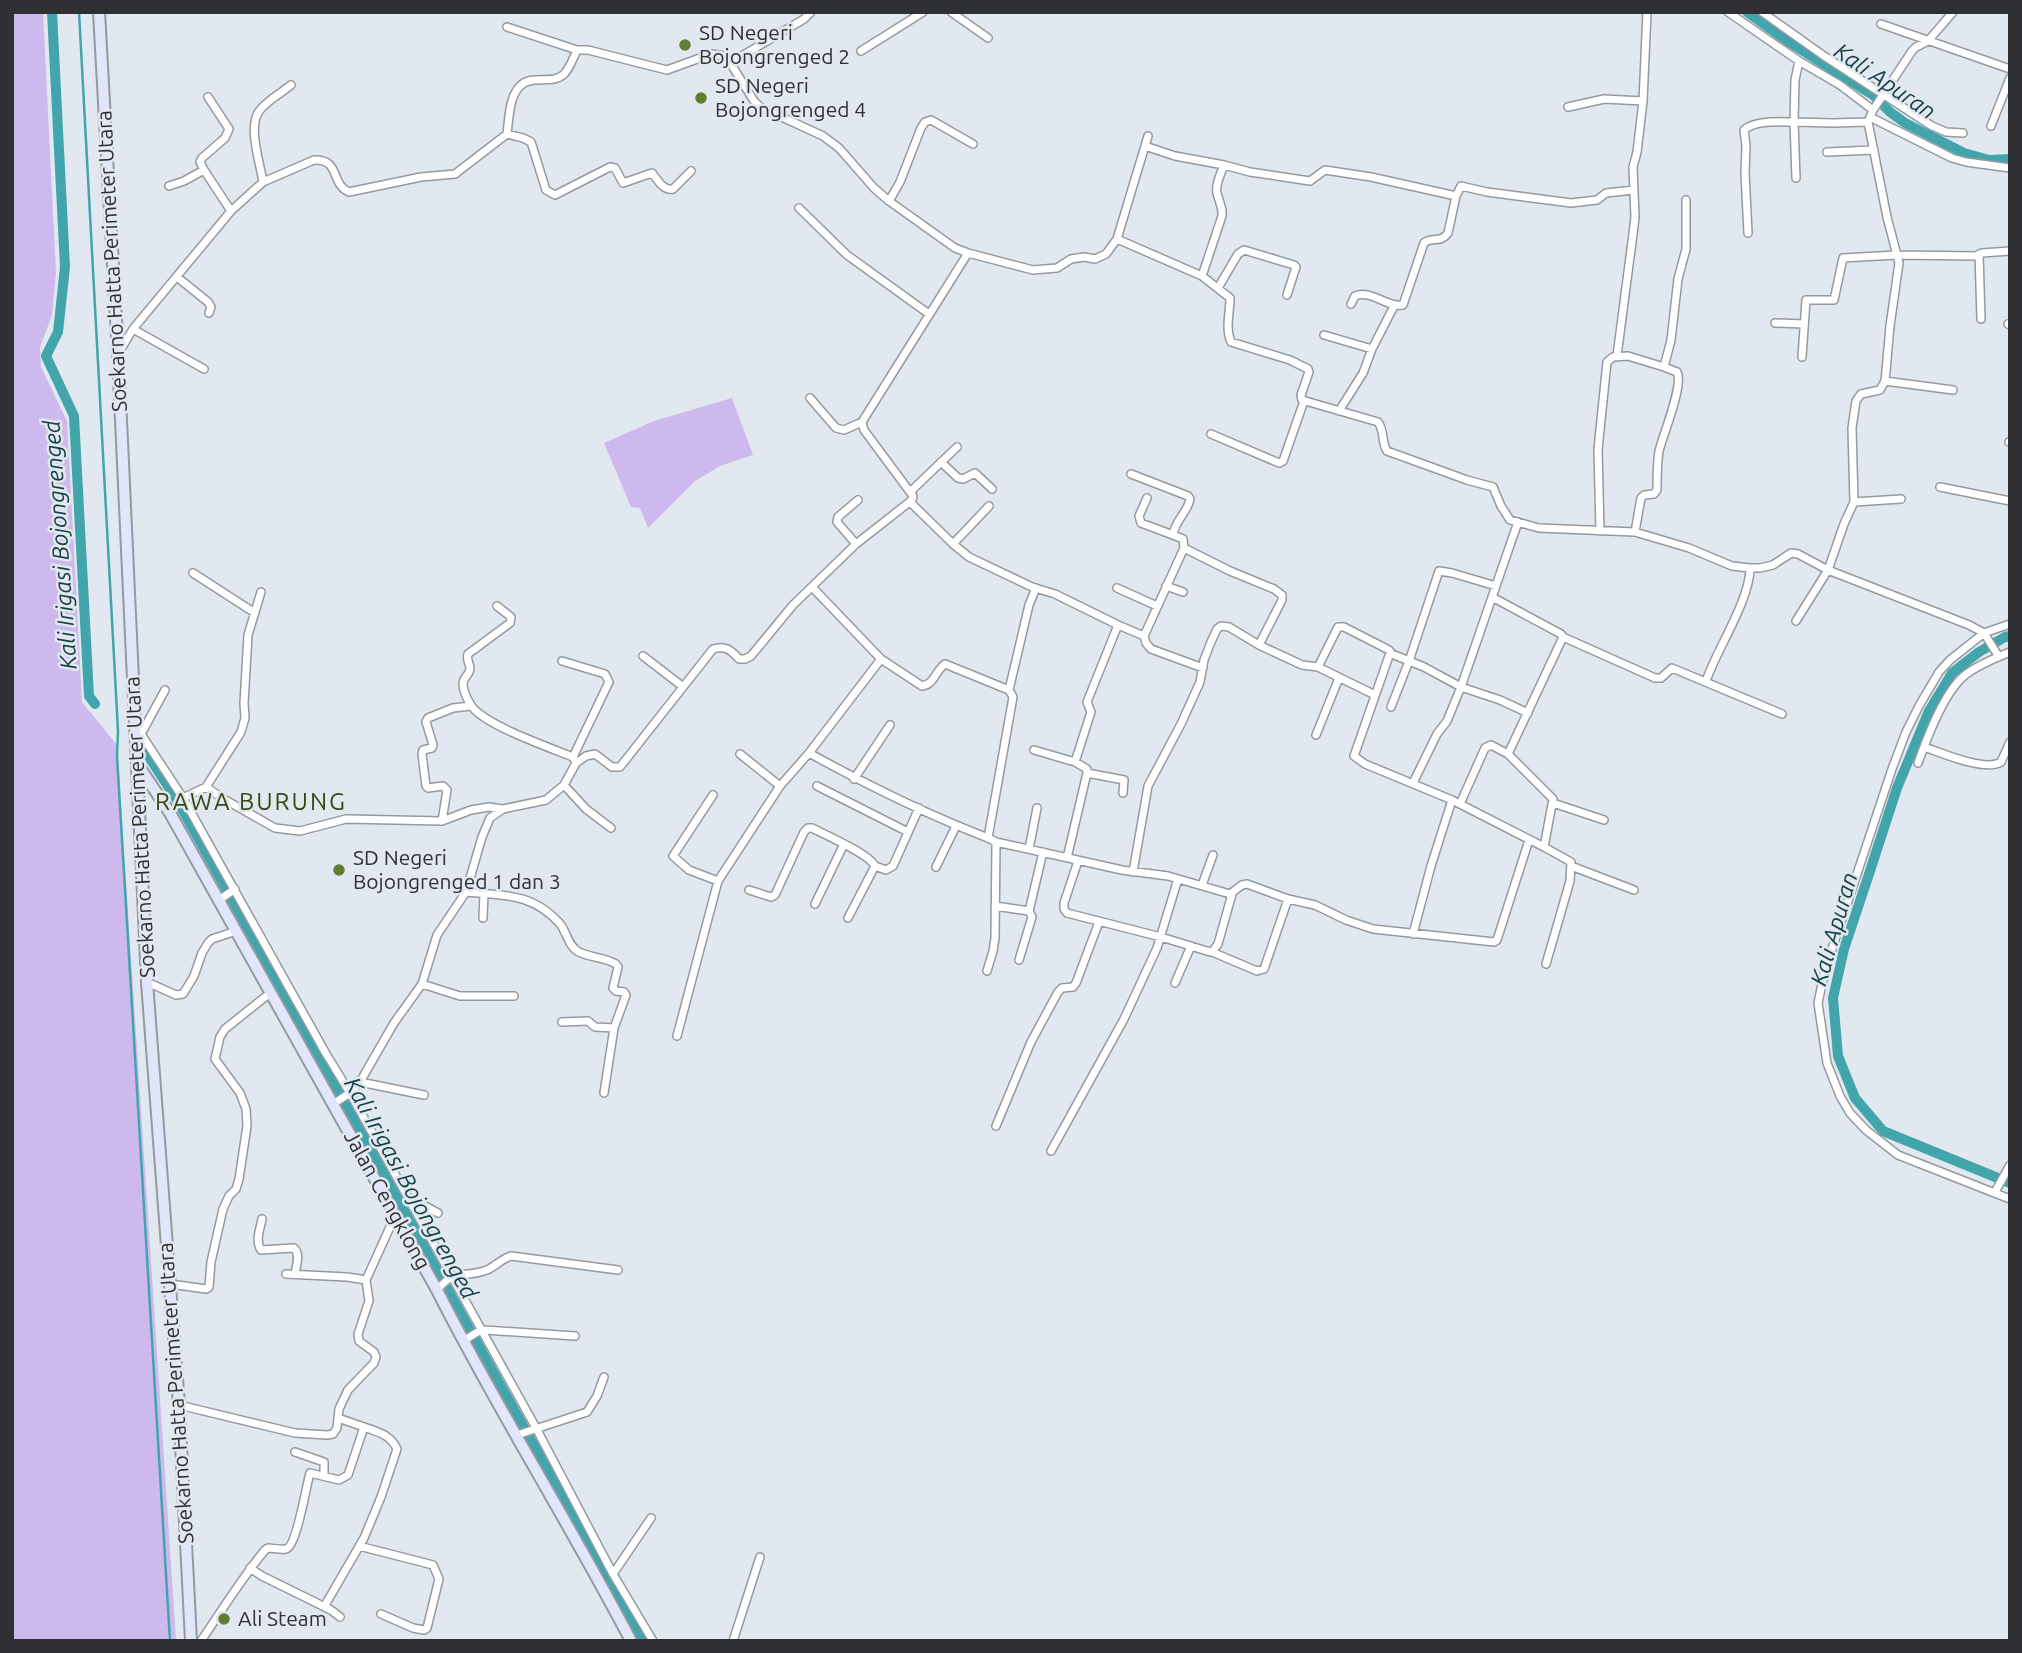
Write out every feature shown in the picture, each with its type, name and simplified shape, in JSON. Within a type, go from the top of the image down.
[{"type":"main road","name":"Soekarno Hatta Perimeter Utara","points":[[99,12],[139,734],[137,763],[147,982],[179,1405],[191,1641]]},
{"type":"main road","name":"Jalan Cengklong","points":[[137,763],[170,813],[335,1103],[631,1641]]},
{"type":"street","points":[[730,64],[804,19],[811,12]]},
{"type":"street","points":[[861,51],[923,12]]},
{"type":"street","points":[[951,12],[988,38]]},
{"type":"street","points":[[1617,356],[1633,234],[1633,167],[1643,101],[1647,12]]},
{"type":"street","points":[[1728,12],[1799,61],[1840,85],[1872,114],[1952,158],[2010,168]]},
{"type":"street","points":[[1762,12],[1883,97],[1939,130],[1963,133]]},
{"type":"street","points":[[1796,621],[1828,570],[1854,502],[1852,428],[1856,401],[1861,394],[1880,390],[1885,381],[1898,271],[1897,255],[1874,150],[1872,114],[1912,51],[1928,41],[1953,12]]},
{"type":"street","points":[[1881,24],[2010,69]]},
{"type":"street","points":[[507,27],[577,50],[588,50],[667,70],[711,54],[726,56],[760,107],[823,136],[839,148],[889,201],[955,248],[1033,270],[1057,268],[1071,259],[1095,259],[1106,254],[1116,239],[1148,136]]},
{"type":"street","points":[[118,355],[133,329],[231,211],[263,182],[314,160],[323,160],[330,164],[341,188],[349,192],[421,177],[455,174],[506,134],[513,100],[520,86],[529,80],[551,80],[562,76],[577,50]]},
{"type":"street","points":[[1796,178],[1794,122],[1799,61]]},
{"type":"street","points":[[1991,126],[2010,78]]},
{"type":"street","points":[[263,182],[253,128],[256,117],[261,108],[291,85]]},
{"type":"street","points":[[208,97],[229,133],[200,162],[231,211]]},
{"type":"street","points":[[1568,107],[1604,99],[1643,101]]},
{"type":"street","points":[[1748,233],[1744,130],[1750,125],[1775,122],[1833,124],[1872,114]]},
{"type":"street","points":[[889,201],[900,182],[925,121],[931,120],[973,144]]},
{"type":"street","points":[[506,134],[531,142],[545,190],[555,195],[610,167],[614,168],[623,183],[652,173],[663,187],[669,190],[691,171]]},
{"type":"street","points":[[1144,146],[1175,156],[1250,172],[1310,181],[1325,170],[1371,177],[1456,197]]},
{"type":"street","points":[[1827,152],[1874,150]]},
{"type":"street","points":[[1202,276],[1222,216],[1223,209],[1217,188],[1224,165]]},
{"type":"street","points":[[169,186],[204,170]]},
{"type":"street","points":[[1351,304],[1354,296],[1362,293],[1394,306],[1405,303],[1424,243],[1428,240],[1440,240],[1448,233],[1461,186],[1571,203],[1597,200],[1606,192],[1634,190]]},
{"type":"street","points":[[1664,367],[1671,340],[1678,279],[1686,249],[1686,201]]},
{"type":"street","points":[[799,208],[848,255],[929,314]]},
{"type":"street","points":[[1116,239],[1202,276],[1230,298],[1227,326],[1231,342],[1306,366],[1310,372],[1301,396],[1304,401],[1378,422],[1387,451],[1466,480],[1493,486],[1505,515],[1510,520],[1539,528],[1636,532],[1689,548],[1732,566],[1760,568],[1773,565],[1791,553],[1798,554],[1828,570],[1960,620],[1986,636],[1997,654]]},
{"type":"street","points":[[1218,288],[1238,254],[1244,250],[1296,267],[1287,295]]},
{"type":"street","points":[[1802,357],[1806,300],[1832,300],[1836,297],[1843,258],[1897,255],[1956,257],[2010,251]]},
{"type":"street","points":[[810,398],[836,428],[844,430],[862,422],[968,253]]},
{"type":"street","points":[[1979,254],[1981,319]]},
{"type":"street","points":[[177,277],[208,302],[211,307],[209,313]]},
{"type":"street","points":[[1339,411],[1363,373],[1394,306]]},
{"type":"street","points":[[1774,323],[1804,324]]},
{"type":"street","points":[[133,329],[204,369]]},
{"type":"street","points":[[1324,335],[1372,349]]},
{"type":"street","points":[[1600,531],[1598,449],[1607,362],[1617,356],[1628,356],[1677,372],[1679,377],[1659,452],[1657,490],[1653,495],[1642,496],[1636,532]]},
{"type":"street","points":[[1885,381],[1953,390]]},
{"type":"street","points":[[1211,434],[1279,463],[1283,461],[1304,401]]},
{"type":"street","points":[[497,606],[509,614],[510,623],[468,653],[470,668],[463,685],[471,706],[476,712],[502,727],[575,760],[595,754],[612,767],[620,767],[713,649],[726,647],[739,659],[751,656],[781,618],[856,544],[910,502],[913,496],[863,430],[862,422]]},
{"type":"street","points":[[910,492],[957,447]]},
{"type":"street","points":[[941,462],[958,478],[963,479],[975,473],[992,489]]},
{"type":"street","points":[[1131,474],[1188,496],[1189,506],[1177,522],[1173,535]]},
{"type":"street","points":[[1940,487],[2010,501]]},
{"type":"street","points":[[1147,498],[1139,516],[1141,523],[1183,539],[1184,548],[1144,636],[1146,643],[1151,649],[1203,668]]},
{"type":"street","points":[[1854,502],[1901,499]]},
{"type":"street","points":[[856,544],[837,522],[838,517],[858,500]]},
{"type":"street","points":[[910,502],[969,557],[1144,636]]},
{"type":"street","points":[[953,544],[989,506]]},
{"type":"street","points":[[1413,783],[1437,734],[1447,721],[1461,687],[1518,522]]},
{"type":"street","points":[[1184,548],[1282,595],[1259,645]]},
{"type":"street","points":[[1706,681],[1745,595],[1750,568]]},
{"type":"street","points":[[1391,707],[1439,571],[1496,586]]},
{"type":"street","points":[[193,573],[255,614]]},
{"type":"street","points":[[1166,586],[1183,592]]},
{"type":"street","points":[[812,587],[881,659],[922,686],[933,681],[945,664],[1009,690],[1013,697],[992,840],[995,938],[987,971]]},
{"type":"street","points":[[1009,690],[1036,588]]},
{"type":"street","points":[[1117,588],[1157,606]]},
{"type":"street","points":[[183,798],[206,787],[241,732],[245,718],[248,635],[261,592]]},
{"type":"street","points":[[1492,597],[1563,637],[1655,678],[1661,678],[1672,667],[1782,714]]},
{"type":"street","points":[[2010,624],[1950,660],[1919,706],[1906,732],[1825,970],[1818,1003],[1826,1063],[1850,1113],[1866,1130],[1898,1155],[1997,1189],[2010,1199]]},
{"type":"street","points":[[1075,762],[1091,712],[1087,702],[1118,625]]},
{"type":"street","points":[[1133,872],[1148,786],[1181,724],[1200,682],[1211,642],[1221,626],[1229,627],[1259,645],[1302,665],[1318,667],[1375,695]]},
{"type":"street","points":[[1318,667],[1338,628],[1344,627],[1392,654],[1461,687],[1528,713]]},
{"type":"street","points":[[1508,754],[1563,637]]},
{"type":"street","points":[[1918,763],[1934,721],[1955,686],[1964,676],[1997,654],[2010,652]]},
{"type":"street","points":[[1392,654],[1388,658],[1354,757],[1456,802],[1571,861],[1570,881],[1546,964]]},
{"type":"street","points":[[643,656],[682,686]]},
{"type":"street","points":[[677,1036],[718,881],[780,786],[881,659]]},
{"type":"street","points":[[335,1103],[360,1082],[394,1023],[422,984],[437,935],[466,892],[490,818],[503,810],[546,800],[564,785],[609,682],[605,674],[562,661]]},
{"type":"street","points":[[1316,734],[1339,678]]},
{"type":"street","points":[[165,690],[139,734],[183,798],[413,1207],[600,1553],[653,1641]]},
{"type":"street","points":[[442,821],[447,790],[443,786],[426,786],[422,754],[423,750],[432,748],[433,745],[426,722],[428,718],[453,708],[471,706]]},
{"type":"street","points":[[854,779],[890,725]]},
{"type":"street","points":[[1924,747],[1972,763],[1994,765],[2001,762],[2010,742]]},
{"type":"street","points":[[1413,934],[1431,866],[1456,802],[1485,748],[1491,745],[1508,754],[1552,796],[1544,847]]},
{"type":"street","points":[[1034,750],[1075,762],[1084,766],[1087,773],[1067,858]]},
{"type":"street","points":[[808,753],[854,779],[992,840],[1078,861],[1178,879],[1232,894]]},
{"type":"street","points":[[740,754],[780,786]]},
{"type":"street","points":[[1087,773],[1124,780],[1123,793]]},
{"type":"street","points":[[564,785],[586,809],[611,828]]},
{"type":"street","points":[[817,786],[908,832]]},
{"type":"street","points":[[206,787],[275,828],[300,831],[346,819],[442,821],[471,810],[489,807],[503,810]]},
{"type":"street","points":[[713,795],[673,856],[689,870],[718,881]]},
{"type":"street","points":[[1553,803],[1604,820]]},
{"type":"street","points":[[749,890],[771,897],[775,895],[808,828],[844,844],[870,859],[875,866],[886,870],[893,866],[919,808]]},
{"type":"street","points":[[1029,849],[1037,808]]},
{"type":"street","points":[[936,867],[956,826]]},
{"type":"street","points":[[1212,952],[1218,944],[1232,894],[1247,884],[1288,899],[1315,905],[1373,929],[1495,942],[1529,839]]},
{"type":"street","points":[[815,904],[844,844]]},
{"type":"street","points":[[1019,960],[1032,916],[1029,911],[1043,852]]},
{"type":"street","points":[[1202,885],[1213,855]]},
{"type":"street","points":[[1078,861],[1064,909],[1070,915],[1212,952],[1257,971],[1264,969],[1288,899]]},
{"type":"street","points":[[848,918],[875,866]]},
{"type":"street","points":[[1571,866],[1634,890]]},
{"type":"street","points":[[1051,1151],[1124,1019],[1161,937],[1178,879]]},
{"type":"street","points":[[220,899],[233,890]]},
{"type":"street","points":[[466,892],[511,895],[526,899],[545,909],[562,927],[571,944],[579,952],[616,964],[618,967],[613,988],[626,995],[614,1028],[604,1094]]},
{"type":"street","points":[[483,918],[484,893]]},
{"type":"street","points":[[995,906],[1029,911]]},
{"type":"street","points":[[996,1126],[1031,1042],[1058,992],[1062,988],[1073,987],[1076,983],[1099,922]]},
{"type":"street","points":[[147,982],[176,995],[183,994],[208,943],[212,939],[236,931]]},
{"type":"street","points":[[1175,983],[1191,946]]},
{"type":"street","points":[[422,984],[460,996],[514,996]]},
{"type":"street","points":[[170,1284],[206,1290],[209,1287],[211,1262],[223,1209],[239,1179],[247,1126],[246,1109],[240,1093],[215,1059],[220,1037],[225,1029],[271,993]]},
{"type":"street","points":[[562,1022],[588,1021],[595,1027],[614,1028]]},
{"type":"street","points":[[360,1082],[424,1095]]},
{"type":"street","points":[[1997,1189],[2010,1165]]},
{"type":"street","points":[[413,1207],[425,1206],[438,1213]]},
{"type":"street","points":[[179,1405],[295,1433],[332,1434],[337,1428],[339,1409],[348,1390],[376,1357],[374,1352],[359,1341],[358,1334],[369,1300],[366,1280],[395,1216]]},
{"type":"street","points":[[262,1219],[259,1248],[294,1248],[298,1254],[295,1274]]},
{"type":"street","points":[[438,1289],[449,1278],[488,1270],[503,1258],[511,1256],[618,1270]]},
{"type":"street","points":[[286,1274],[366,1280]]},
{"type":"street","points":[[464,1340],[480,1330],[575,1336]]},
{"type":"street","points":[[519,1435],[587,1412],[604,1377]]},
{"type":"street","points":[[324,1607],[359,1546],[381,1497],[397,1449],[393,1440],[381,1433],[338,1418]]},
{"type":"street","points":[[201,1641],[250,1568],[268,1548],[290,1547],[298,1525],[309,1475],[313,1472],[340,1480],[348,1475],[364,1427]]},
{"type":"street","points":[[295,1452],[324,1462],[324,1476]]},
{"type":"street","points":[[613,1574],[651,1518]]},
{"type":"street","points":[[359,1546],[433,1566],[437,1572],[439,1579],[427,1628],[413,1628],[381,1615]]},
{"type":"street","points":[[587,1559],[600,1553]]},
{"type":"street","points":[[733,1641],[760,1557]]},
{"type":"street","points":[[250,1568],[340,1617]]},
{"type":"shaded area","points":[[12,12],[43,12],[56,273],[52,315],[40,347],[41,367],[67,421],[82,702],[117,745],[176,1641],[12,1641]]},
{"type":"shaded area","points":[[732,398],[753,455],[720,466],[695,481],[648,528],[640,508],[631,507],[604,443],[654,421]]},
{"type":"waterway","name":"Kali Irigasi Bojongrenged","points":[[52,12],[65,267],[58,332],[46,356],[74,416],[89,696],[95,704]]},
{"type":"waterway","points":[[79,12],[118,731],[117,756],[170,1641]]},
{"type":"waterway","name":"Kali Apuran","points":[[1747,12],[1873,95],[1905,123],[1964,153],[1989,160],[2010,159]]},
{"type":"waterway","name":"Kali Apuran","points":[[2010,636],[1979,652],[1952,673],[1929,711],[1897,788],[1844,949],[1833,998],[1838,1056],[1855,1098],[1883,1131],[2010,1183]]},
{"type":"waterway","name":"Kali Irigasi Bojongrenged","points":[[147,754],[177,800],[642,1641]]},
{"type":"place","name":"SD Negeri Bojongrenged 2","points":[[685,45]]},
{"type":"place","name":"SD Negeri Bojongrenged 4","points":[[701,98]]},
{"type":"place","name":"SD Negeri Bojongrenged 1 dan 3","points":[[339,870]]},
{"type":"place","name":"Ali Steam","points":[[224,1619]]},
{"type":"district","name":"RAWA BURUNG","points":[[251,802]]}]
